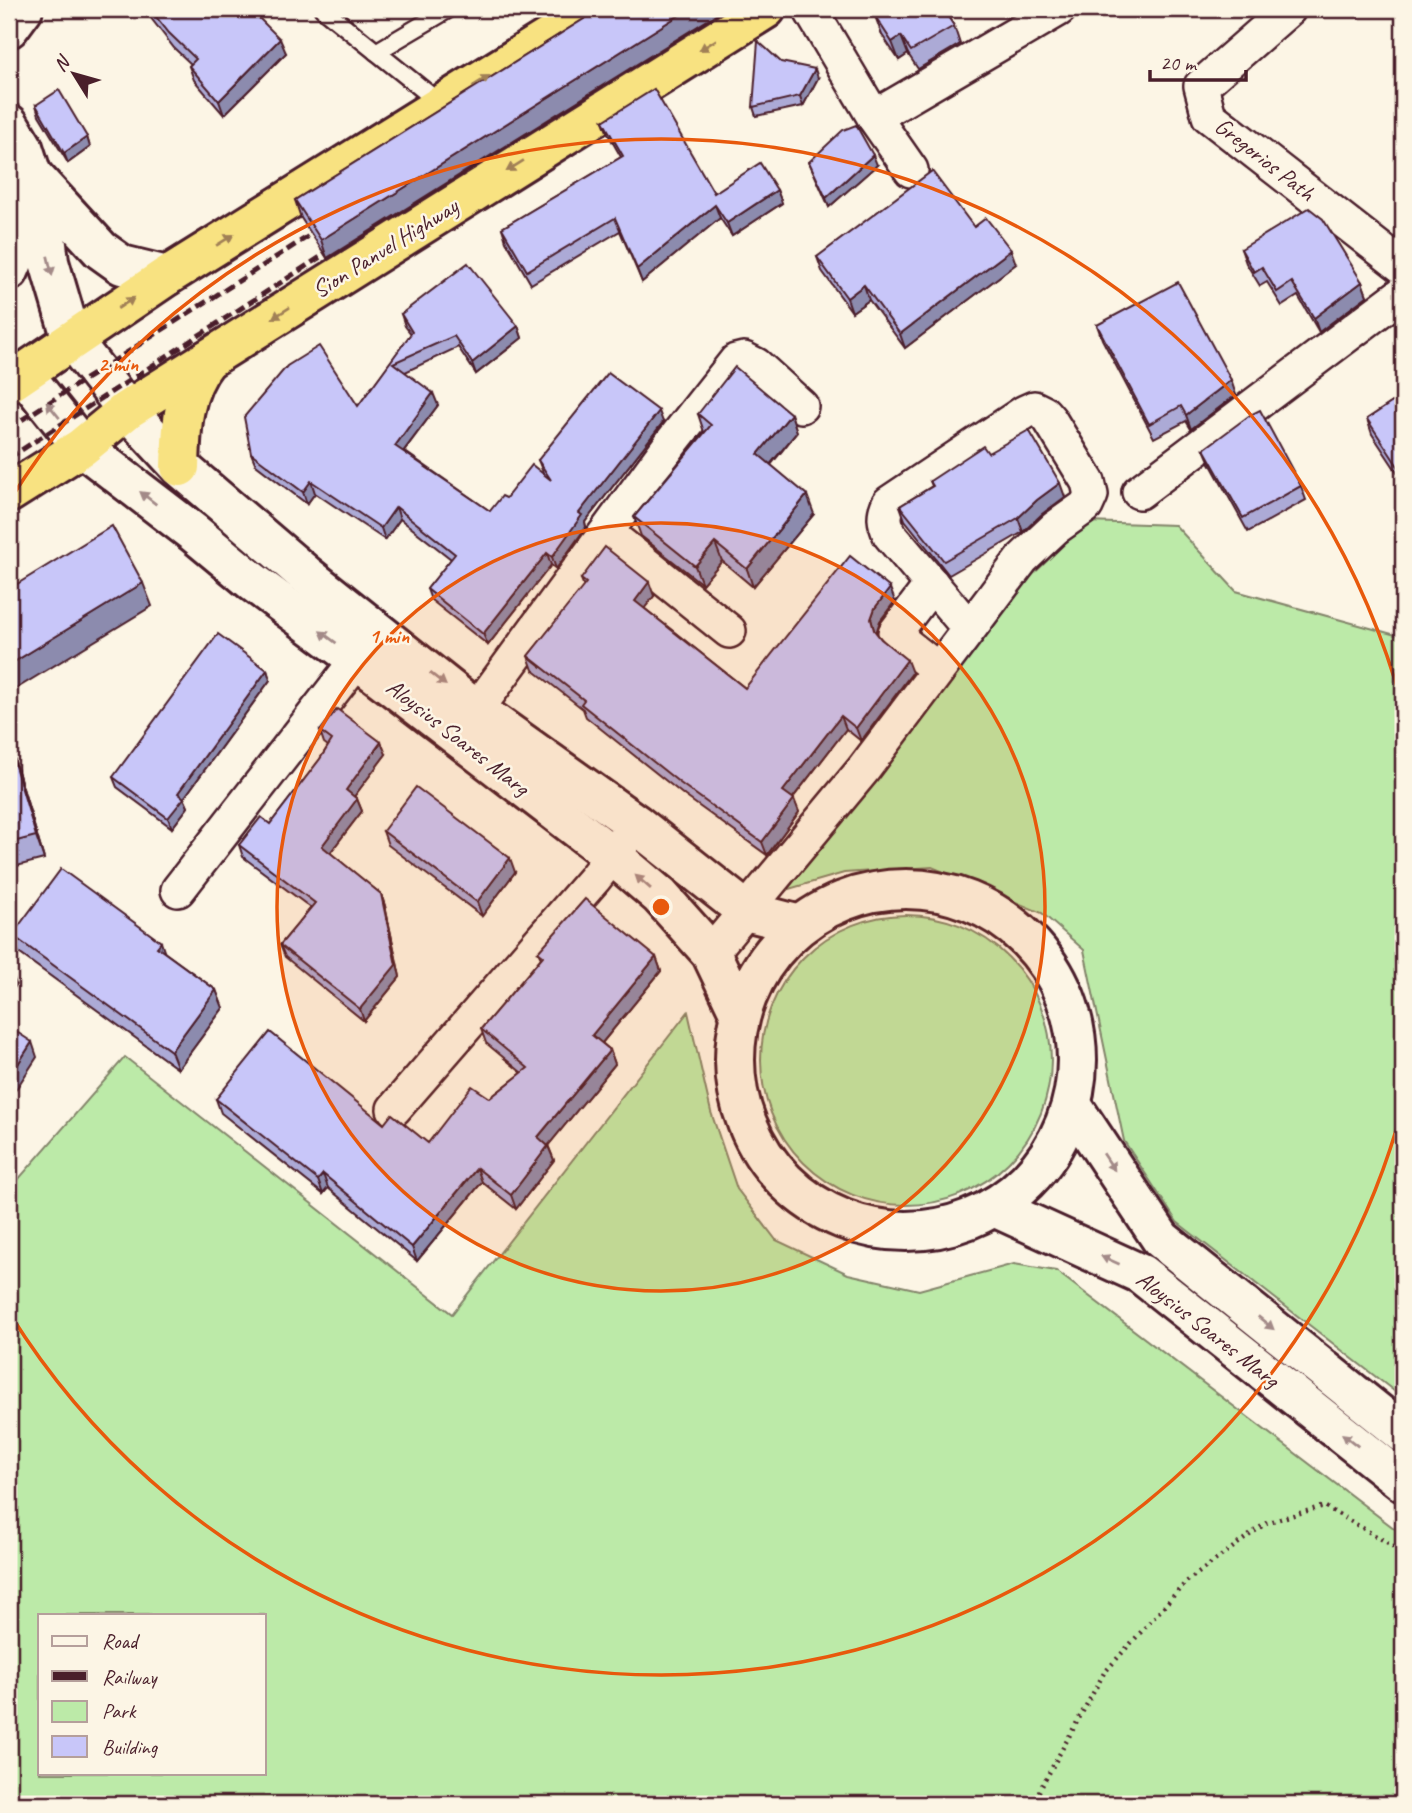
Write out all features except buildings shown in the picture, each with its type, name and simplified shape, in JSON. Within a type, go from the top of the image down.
[{"type":"highway","points":[[16,378],[167,276],[595,9]]},
{"type":"highway","name":"Sion Panvel Highway","points":[[9,493],[82,447],[127,410],[766,9]]},
{"type":"highway","points":[[180,467],[181,418],[195,374],[207,360]]},
{"type":"main road","points":[[9,28],[23,9]]},
{"type":"main road","points":[[9,124],[23,147],[32,175],[45,228],[49,262],[72,340]]},
{"type":"main road","points":[[32,175],[101,250],[122,265],[167,276]]},
{"type":"main road","points":[[9,271],[32,175]]},
{"type":"main road","name":"Aloysius Soares Marg","points":[[72,340],[127,410],[180,467],[277,551],[368,646],[467,723],[660,896],[711,953],[740,1014]]},
{"type":"main road","name":"Aloysius Soares Marg","points":[[16,378],[82,447],[253,582],[368,646]]},
{"type":"main road","points":[[194,533],[222,503]]},
{"type":"main road","points":[[253,582],[277,551]]},
{"type":"main road","name":"Aloysius Soares Marg","points":[[467,723],[636,824],[746,911],[800,925]]},
{"type":"main road","points":[[900,888],[953,894],[1001,917],[1041,953],[1067,999],[1078,1052],[1072,1105],[1055,1145],[1028,1181],[994,1207],[940,1229],[881,1231],[826,1213],[779,1178],[748,1129],[735,1072],[740,1014],[764,965],[800,925],[847,899],[900,888]]},
{"type":"main road","name":"Aloysius Soares Marg","points":[[1072,1105],[1161,1239],[1403,1433]]},
{"type":"main road","name":"Aloysius Soares Marg","points":[[994,1207],[1141,1274],[1403,1482]]},
{"type":"street","points":[[810,9],[874,117],[911,170]]},
{"type":"street","points":[[874,117],[1059,9]]},
{"type":"street","name":"Gregorios Path","points":[[1289,9],[1201,86],[1209,116],[1403,267]]},
{"type":"street","points":[[1139,492],[1403,293]]},
{"type":"street","points":[[467,723],[672,442],[736,361],[744,359],[756,365],[801,406]]},
{"type":"street","points":[[711,953],[863,770],[968,627],[1022,559],[1055,528],[1086,506],[1091,495],[1088,482],[1044,413],[1034,408],[889,503],[884,521],[890,535],[968,627]]},
{"type":"street","points":[[607,533],[729,631]]},
{"type":"street","points":[[932,584],[895,633],[937,669]]},
{"type":"street","points":[[178,890],[368,646]]},
{"type":"street","points":[[394,1109],[613,856],[636,824]]},
{"type":"lane","points":[[323,9],[443,105]]},
{"type":"lane","points":[[376,52],[449,9]]},
{"type":"path","points":[[1032,1804],[1104,1673],[1186,1582],[1265,1523],[1324,1506],[1390,1544],[1403,1555]]},
{"type":"green space","points":[[1087,522],[1175,525],[1236,591],[1403,637],[1403,1398],[1177,1222],[1124,1141],[1084,950],[1042,913],[932,867],[844,873],[782,891],[1020,587]]},
{"type":"green space","points":[[906,915],[948,921],[974,932],[998,948],[1018,968],[1034,992],[1045,1018],[1051,1060],[1045,1102],[1034,1128],[1018,1152],[998,1172],[974,1188],[948,1199],[906,1205],[864,1199],[838,1188],[814,1172],[794,1152],[778,1128],[767,1102],[761,1060],[767,1018],[778,992],[794,968],[814,948],[838,932],[864,921]]},
{"type":"green space","points":[[688,1012],[711,1112],[737,1189],[776,1240],[848,1274],[919,1290],[1014,1264],[1056,1271],[1403,1535],[1403,1804],[9,1804],[9,1190],[125,1057],[452,1314]]},
{"type":"railway","points":[[9,428],[312,234]]},
{"type":"railway","points":[[9,458],[325,254]]}]
